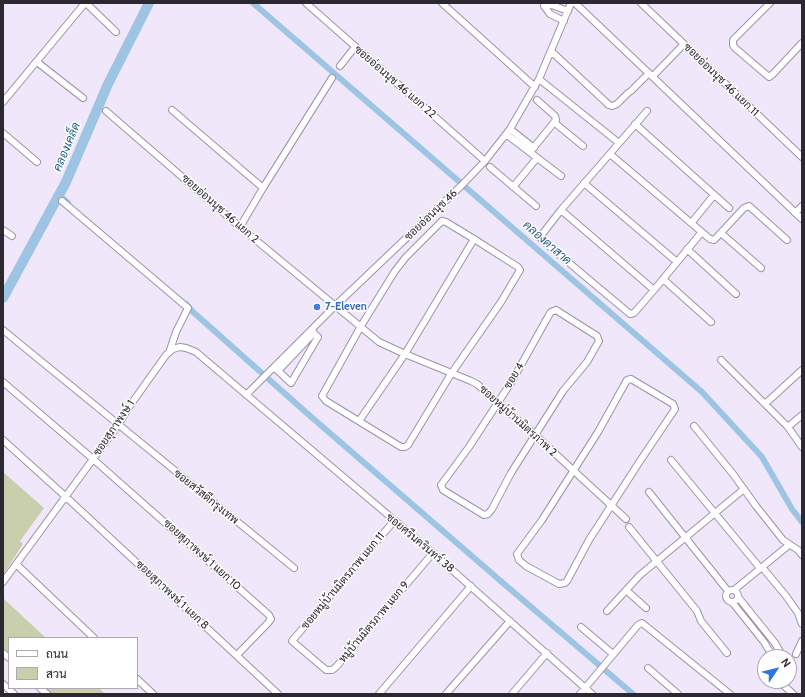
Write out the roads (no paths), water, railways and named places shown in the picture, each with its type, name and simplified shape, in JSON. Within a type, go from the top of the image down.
[{"type":"street","points":[[3,102],[85,3],[116,32]]},
{"type":"street","name":"ซอยอ่อนนุช 46 แยก 22","points":[[306,3],[485,161]]},
{"type":"street","points":[[442,3],[535,87]]},
{"type":"street","name":"ซอยอ่อนนุช 46","points":[[246,395],[274,369],[335,306],[460,188],[485,161],[508,131],[535,87],[571,3]]},
{"type":"street","points":[[575,3],[802,219]]},
{"type":"street","name":"ซอยอ่อนนุช 46 แยก 11","points":[[641,3],[802,157]]},
{"type":"street","points":[[770,3],[734,40],[733,46],[769,77],[802,43]]},
{"type":"street","points":[[542,4],[552,5],[568,12]]},
{"type":"street","points":[[542,4],[550,14],[564,21]]},
{"type":"street","points":[[551,51],[612,106],[617,104],[651,75],[684,44]]},
{"type":"street","points":[[340,66],[355,47]]},
{"type":"street","points":[[37,62],[83,98]]},
{"type":"street","points":[[240,227],[332,78]]},
{"type":"street","points":[[539,79],[619,143]]},
{"type":"street","points":[[532,150],[555,123],[556,118],[537,100]]},
{"type":"street","points":[[172,110],[263,188]]},
{"type":"street","name":"ซอยอ่อนนุช 46 แยก 2","points":[[106,111],[240,227],[335,306]]},
{"type":"street","points":[[647,111],[561,210],[540,237],[630,314],[634,313],[701,233]]},
{"type":"street","points":[[555,123],[583,146]]},
{"type":"street","points":[[635,124],[729,208]]},
{"type":"street","points":[[508,131],[532,150],[537,158],[561,176]]},
{"type":"street","points":[[3,133],[37,162]]},
{"type":"street","points":[[610,154],[701,233],[712,240],[716,238],[744,208],[749,206],[787,240]]},
{"type":"street","points":[[513,186],[537,158]]},
{"type":"street","points":[[490,167],[536,206]]},
{"type":"street","points":[[584,183],[677,262]]},
{"type":"street","points":[[693,221],[714,195]]},
{"type":"street","name":"ซอยสุภาพงษ์ 1","points":[[3,582],[118,425],[154,370],[170,350],[176,332],[188,308],[62,201]]},
{"type":"street","points":[[796,213],[802,206]]},
{"type":"street","points":[[561,210],[654,290]]},
{"type":"street","points":[[442,221],[474,238],[518,267],[520,270],[501,302],[451,374],[406,446],[401,447],[326,401],[322,396],[361,326],[395,271],[406,257],[442,221]]},
{"type":"street","points":[[3,230],[12,236]]},
{"type":"street","points":[[721,233],[761,268]]},
{"type":"street","points":[[359,421],[405,354],[474,238]]},
{"type":"street","points":[[687,249],[736,294]]},
{"type":"street","points":[[663,279],[711,322]]},
{"type":"street","name":"ซอยหมู่บ้านมิตรภาพ 2","points":[[335,306],[379,342],[451,374],[471,381],[498,402],[626,519]]},
{"type":"street","name":"ซอย 4","points":[[554,310],[558,311],[597,336],[599,341],[587,362],[563,391],[511,473],[495,505],[488,514],[484,515],[441,488],[442,482],[470,447],[498,402],[521,366],[549,315],[554,310]]},
{"type":"street","name":"ซอยสวัสดีกรุงเทพ","points":[[3,330],[294,568]]},
{"type":"street","points":[[314,333],[318,337],[291,383],[274,369],[314,333]]},
{"type":"street","points":[[170,350],[180,348],[196,352],[246,395]]},
{"type":"street","points":[[721,360],[788,427],[802,447]]},
{"type":"street","points":[[765,404],[802,370]]},
{"type":"street","points":[[634,379],[673,404],[676,408],[589,540],[569,577],[565,583],[559,584],[526,566],[519,560],[517,554],[542,520],[573,471],[598,432],[627,380],[634,379]]},
{"type":"street","points":[[3,382],[93,459]]},
{"type":"street","name":"ซอยศรีนครินทร์ 38","points":[[246,395],[433,553],[592,694]]},
{"type":"street","points":[[788,427],[802,415]]},
{"type":"street","points":[[694,426],[783,540],[798,550],[802,556]]},
{"type":"street","name":"ซอยสุภาพงษ์ 1 แยก 8","points":[[3,440],[66,496],[278,694]]},
{"type":"street","name":"ซอยสุภาพงษ์ 1 แยก 10","points":[[93,459],[269,615],[271,619],[268,623],[237,655]]},
{"type":"street","points":[[671,460],[786,596],[798,612],[802,624]]},
{"type":"street","points":[[607,611],[640,575],[685,536],[744,489]]},
{"type":"street","points":[[649,492],[731,590],[737,593],[738,597],[776,643],[779,649]]},
{"type":"street","name":"ซอยหมู่บ้านมิตรภาพ แยก 11","points":[[292,641],[394,521]]},
{"type":"street","points":[[630,527],[727,653]]},
{"type":"street","points":[[768,649],[732,602],[729,601],[726,595],[790,545]]},
{"type":"street","name":"หมู่บ้านมิตรภาพ แยก 9","points":[[292,641],[326,670],[329,671],[334,669],[433,553]]},
{"type":"street","points":[[16,564],[93,637]]},
{"type":"street","points":[[379,694],[471,586]]},
{"type":"street","points":[[626,590],[646,608]]},
{"type":"street","points":[[732,602],[738,597]]},
{"type":"street","points":[[446,694],[510,620]]},
{"type":"street","points":[[580,694],[638,625],[642,623],[727,693]]},
{"type":"street","points":[[581,626],[613,654]]},
{"type":"street","points":[[797,652],[802,641]]},
{"type":"street","points":[[512,694],[547,653]]},
{"type":"street","points":[[648,668],[676,693]]},
{"type":"street","points":[[138,680],[153,694]]},
{"type":"waterway","name":"คลองเคล็ด","points":[[3,298],[66,182],[108,84],[149,3]]},
{"type":"waterway","name":"คลองตาสาด","points":[[253,3],[702,392],[762,457],[792,509],[802,522]]},
{"type":"waterway","points":[[59,195],[68,203]]},
{"type":"waterway","points":[[186,304],[309,415],[633,694]]},
{"type":"place","name":"7-Eleven","points":[[317,307]]}]
